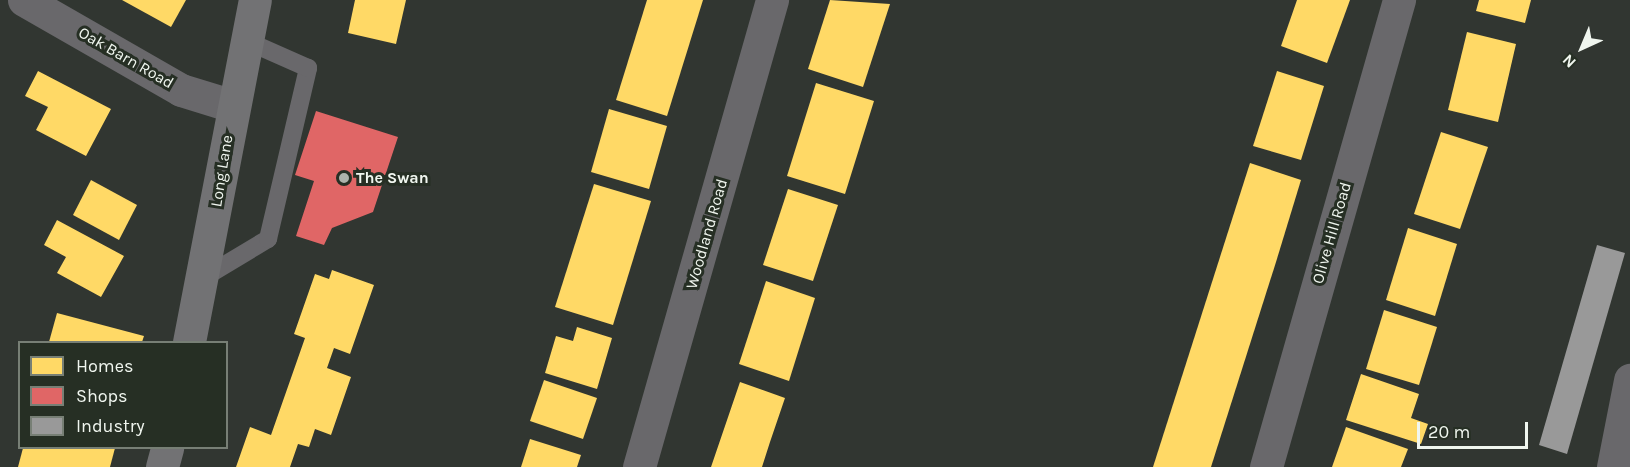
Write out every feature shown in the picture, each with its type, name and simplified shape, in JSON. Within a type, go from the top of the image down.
[{"type":"main road","name":"Long Lane","points":[[189,341],[255,0]]},
{"type":"main road","points":[[162,467],[166,449]]},
{"type":"street","name":"Oak Barn Road","points":[[24,0],[182,90],[233,106]]},
{"type":"street","name":"Woodland Road","points":[[639,467],[772,0]]},
{"type":"street","name":"Olive Hill Road","points":[[1266,467],[1399,0]]},
{"type":"street","points":[[1613,467],[1630,380]]},
{"type":"lane","points":[[203,278],[268,239],[308,68],[247,41]]},
{"type":"building: Homes","points":[[122,0],[186,0],[171,27]]},
{"type":"building: Homes","points":[[355,0],[406,0],[396,44],[348,33]]},
{"type":"building: Homes","points":[[647,0],[703,0],[667,116],[616,100]]},
{"type":"building: Homes","points":[[830,0],[890,4],[863,87],[808,69]]},
{"type":"building: Homes","points":[[1297,0],[1350,0],[1327,63],[1281,46]]},
{"type":"building: Homes","points":[[1479,0],[1531,0],[1525,23],[1476,11]]},
{"type":"building: Homes","points":[[1467,32],[1516,44],[1498,122],[1448,110]]},
{"type":"building: Homes","points":[[38,71],[111,109],[86,156],[36,130],[48,107],[25,96]]},
{"type":"building: Homes","points":[[1277,71],[1324,86],[1301,160],[1253,146]]},
{"type":"building: Homes","points":[[816,83],[874,101],[845,194],[787,176]]},
{"type":"building: Homes","points":[[609,109],[667,126],[649,189],[591,172]]},
{"type":"building: Homes","points":[[1441,132],[1488,147],[1460,229],[1414,214]]},
{"type":"building: Homes","points":[[1250,163],[1301,180],[1211,467],[1153,467]]},
{"type":"building: Homes","points":[[91,180],[137,205],[119,240],[73,215]]},
{"type":"building: Homes","points":[[594,184],[651,201],[613,325],[555,307]]},
{"type":"building: Homes","points":[[788,189],[838,205],[813,281],[763,265]]},
{"type":"building: Homes","points":[[57,220],[124,256],[101,297],[57,273],[66,257],[44,245]]},
{"type":"building: Homes","points":[[1408,228],[1457,244],[1435,316],[1386,300]]},
{"type":"building: Homes","points":[[332,270],[374,285],[350,354],[334,348],[327,368],[351,377],[331,435],[315,429],[309,447],[298,444],[290,467],[236,467],[250,427],[271,435],[305,338],[294,334],[315,274],[329,279]]},
{"type":"building: Homes","points":[[766,281],[815,298],[789,381],[739,364]]},
{"type":"building: Homes","points":[[1384,310],[1437,327],[1419,385],[1366,369]]},
{"type":"building: Homes","points":[[57,313],[144,336],[142,341],[49,341]]},
{"type":"building: Homes","points":[[577,327],[612,338],[597,389],[545,373],[556,336],[573,341]]},
{"type":"building: Homes","points":[[1361,374],[1419,394],[1411,418],[1428,424],[1421,444],[1346,420]]},
{"type":"building: Homes","points":[[544,380],[597,398],[583,439],[530,421]]},
{"type":"building: Homes","points":[[740,382],[785,398],[762,467],[711,467]]},
{"type":"building: Homes","points":[[1346,427],[1408,449],[1401,467],[1332,467]]},
{"type":"building: Homes","points":[[530,439],[581,455],[577,467],[521,467]]},
{"type":"building: Homes","points":[[23,449],[115,449],[110,467],[18,467]]},
{"type":"building: Shops","name":"The Swan","points":[[316,111],[398,137],[373,212],[332,228],[324,245],[296,236],[314,181],[295,175]]},
{"type":"building: Industry","points":[[1597,245],[1625,253],[1567,454],[1539,445]]},
{"type":"place","name":"The Swan","points":[[344,178]]}]
